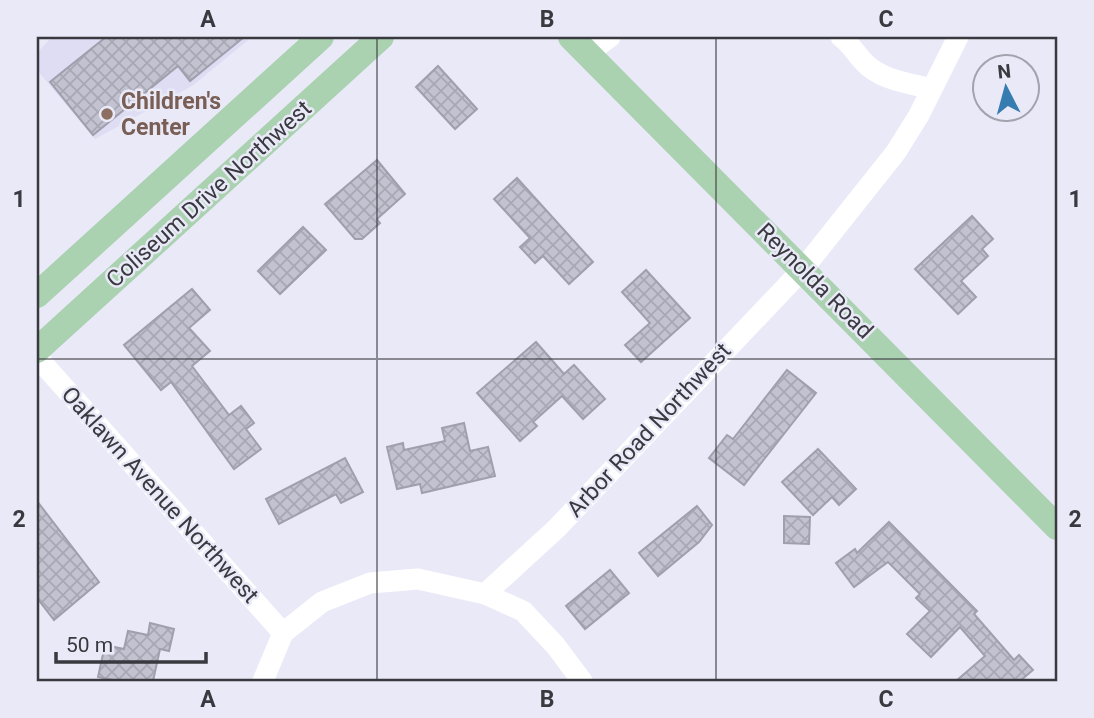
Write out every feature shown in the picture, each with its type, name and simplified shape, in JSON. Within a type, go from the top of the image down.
[{"type":"main road","name":"Coliseum Drive Northwest","points":[[37,295],[321,37]]},
{"type":"main road","name":"Coliseum Drive Northwest","points":[[37,350],[381,37]]},
{"type":"main road","name":"Reynolda Road","points":[[580,45],[1057,527]]},
{"type":"street","points":[[580,45],[610,37]]},
{"type":"street","points":[[841,37],[852,45],[864,62],[880,74],[931,89]]},
{"type":"street","name":"Arbor Road Northwest","points":[[485,594],[557,528],[803,269],[896,152],[958,37]]},
{"type":"street","name":"Oaklawn Avenue Northwest","points":[[37,357],[283,633]]},
{"type":"street","points":[[263,681],[283,633],[322,602],[370,583],[418,579],[485,594],[523,611],[555,645],[582,681]]},
{"type":"shaded area","name":"Children's Center","points":[[52,37],[252,37],[192,86],[95,139],[37,70],[37,53]]},
{"type":"building","name":"Children's Center","points":[[106,37],[244,37],[190,81],[178,66],[93,135],[50,82]]},
{"type":"building","points":[[438,66],[477,109],[455,129],[416,87]]},
{"type":"building","points":[[377,160],[405,194],[377,219],[380,223],[362,239],[355,239],[325,204]]},
{"type":"building","points":[[517,178],[593,262],[569,284],[543,256],[535,263],[520,247],[530,238],[494,199]]},
{"type":"building","points":[[972,216],[993,239],[982,249],[988,256],[961,281],[976,297],[958,314],[915,269]]},
{"type":"building","points":[[303,227],[326,250],[280,294],[258,271]]},
{"type":"building","points":[[646,270],[690,318],[641,362],[625,345],[650,323],[622,292]]},
{"type":"building","points":[[192,289],[210,310],[189,328],[210,351],[192,366],[229,415],[241,406],[254,423],[246,429],[261,449],[234,469],[171,382],[161,390],[124,345]]},
{"type":"building","points":[[536,342],[564,374],[574,365],[605,399],[583,419],[562,396],[533,422],[537,426],[520,441],[477,393]]},
{"type":"building","points":[[787,370],[816,393],[744,485],[709,458],[727,435],[733,439]]},
{"type":"building","points":[[464,423],[470,451],[488,447],[495,476],[422,493],[420,484],[397,489],[387,447],[403,443],[404,450],[445,441],[442,428]]},
{"type":"building","points":[[818,449],[856,489],[839,505],[832,497],[813,515],[782,482]]},
{"type":"building","points":[[345,458],[363,492],[341,503],[336,494],[279,524],[266,499]]},
{"type":"building","points":[[37,501],[99,582],[54,620],[37,598]]},
{"type":"building","points":[[697,506],[712,525],[699,542],[658,576],[639,553]]},
{"type":"building","points":[[784,516],[810,517],[809,544],[784,543]]},
{"type":"building","points":[[889,522],[977,611],[974,614],[1014,660],[1019,655],[1033,670],[1020,681],[956,681],[985,656],[960,627],[931,657],[907,634],[930,611],[916,598],[920,594],[888,562],[854,587],[836,563],[855,549],[857,553]]},
{"type":"building","points":[[610,570],[629,593],[585,629],[566,606]]},
{"type":"building","points":[[150,623],[174,629],[169,651],[160,649],[153,681],[118,681],[98,677],[105,645],[124,649],[128,631],[148,635]]},
{"type":"place","name":"Children's Center","points":[[107,114]]}]
